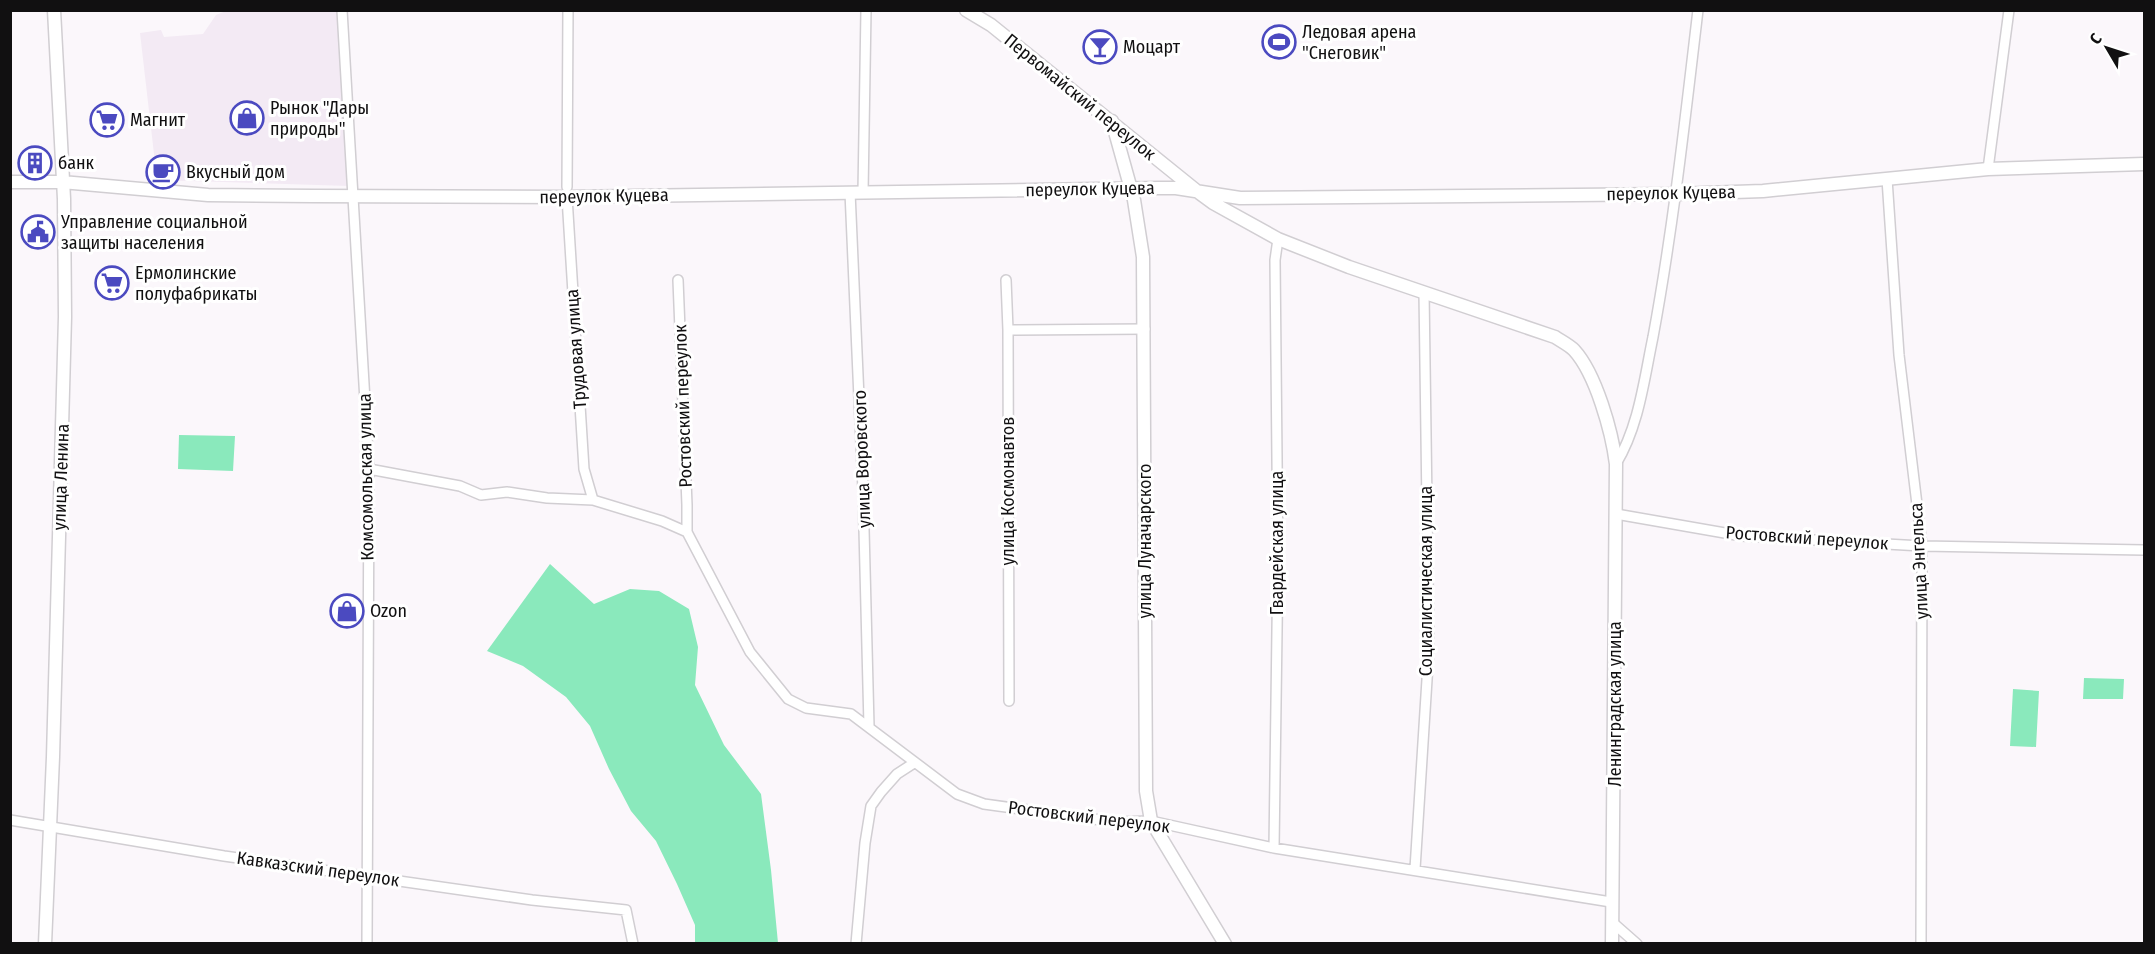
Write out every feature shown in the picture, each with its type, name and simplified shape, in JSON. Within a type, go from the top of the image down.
[{"type":"street","name":"улица Ленина","points":[[45,944],[53,757],[63,401],[64,219],[54,10]]},
{"type":"street","name":"Комсомольская улица","points":[[342,10],[369,469],[367,944]]},
{"type":"street","name":"Трудовая улица","points":[[568,10],[567,192],[584,469],[593,500]]},
{"type":"street","name":"улица Воровского","points":[[866,10],[857,192],[868,726]]},
{"type":"street","name":"Первомайский переулок","points":[[966,10],[992,25]]},
{"type":"street","name":"Первомайский переулок","points":[[978,10],[992,25],[1198,192]]},
{"type":"street","name":"Ленинградская улица","points":[[1616,464],[1632,432],[1661,292],[1676,194],[1698,10]]},
{"type":"street","points":[[1988,169],[2009,10]]},
{"type":"street","name":"улица Луначарского","points":[[1112,122],[1131,190],[1143,257],[1146,791],[1150,821],[1225,944]]},
{"type":"street","name":"переулок Куцева","points":[[10,182],[62,182],[208,195],[1167,188],[1240,198],[1676,194],[1763,191],[1988,169],[2145,165]]},
{"type":"street","name":"улица Энгельса","points":[[1887,179],[1899,355],[1922,546],[1921,944]]},
{"type":"street","name":"переулок Куцева","points":[[1198,192],[1213,203],[1278,239],[1349,267],[1555,337],[1574,350],[1588,372]]},
{"type":"street","name":"Гвардейская улица","points":[[1274,848],[1278,558],[1275,260],[1278,239]]},
{"type":"street","name":"Ростовский переулок","points":[[678,280],[687,532],[750,652],[788,699],[806,708],[851,714],[957,794],[984,804],[1115,822],[1150,821],[1274,848],[1611,902]]},
{"type":"street","name":"улица Космонавтов","points":[[1006,280],[1010,701]]},
{"type":"street","name":"Социалистическая улица","points":[[1415,869],[1429,648],[1424,292]]},
{"type":"street","points":[[1008,330],[1145,328]]},
{"type":"street","name":"Ленинградская улица","points":[[1588,372],[1613,437],[1616,464],[1612,944]]},
{"type":"street","points":[[369,469],[459,486],[481,495],[507,492],[547,498],[593,500],[662,521],[687,532]]},
{"type":"street","name":"Ростовский переулок","points":[[1616,514],[1742,536],[1922,546],[2145,550]]},
{"type":"street","points":[[856,944],[865,843],[871,806],[897,774],[914,763]]},
{"type":"street","name":"Кавказский переулок","points":[[10,820],[224,856],[532,900],[626,910],[633,944]]},
{"type":"street","points":[[1612,922],[1637,944]]},
{"type":"shaded area","name":"Рынок \"Дары природы\"","points":[[226,11],[338,11],[349,186],[157,180],[140,33],[161,30],[164,37],[203,34],[216,15]]},
{"type":"green space","points":[[179,435],[235,436],[233,471],[178,469]]},
{"type":"green space","points":[[550,564],[594,604],[630,589],[659,591],[689,609],[698,647],[695,685],[724,745],[761,794],[778,943],[695,943],[695,925],[677,884],[656,841],[631,811],[590,726],[566,697],[523,666],[487,651]]},
{"type":"green space","points":[[2084,678],[2124,679],[2123,699],[2083,699]]},
{"type":"green space","points":[[2013,689],[2039,691],[2036,747],[2010,746]]},
{"type":"place","name":"Ледовая арена \"Снеговик\"","points":[[1279,42]]},
{"type":"place","name":"Моцарт","points":[[1100,47]]},
{"type":"place","name":"Рынок \"Дары природы\"","points":[[247,118]]},
{"type":"place","name":"Магнит","points":[[107,120]]},
{"type":"place","name":"банк","points":[[35,163]]},
{"type":"place","name":"Вкусный дом","points":[[163,172]]},
{"type":"place","name":"Управление социальной защиты населения","points":[[38,232]]},
{"type":"place","name":"Ермолинские полуфабрикаты","points":[[112,283]]},
{"type":"place","name":"Ozon","points":[[347,611]]}]
